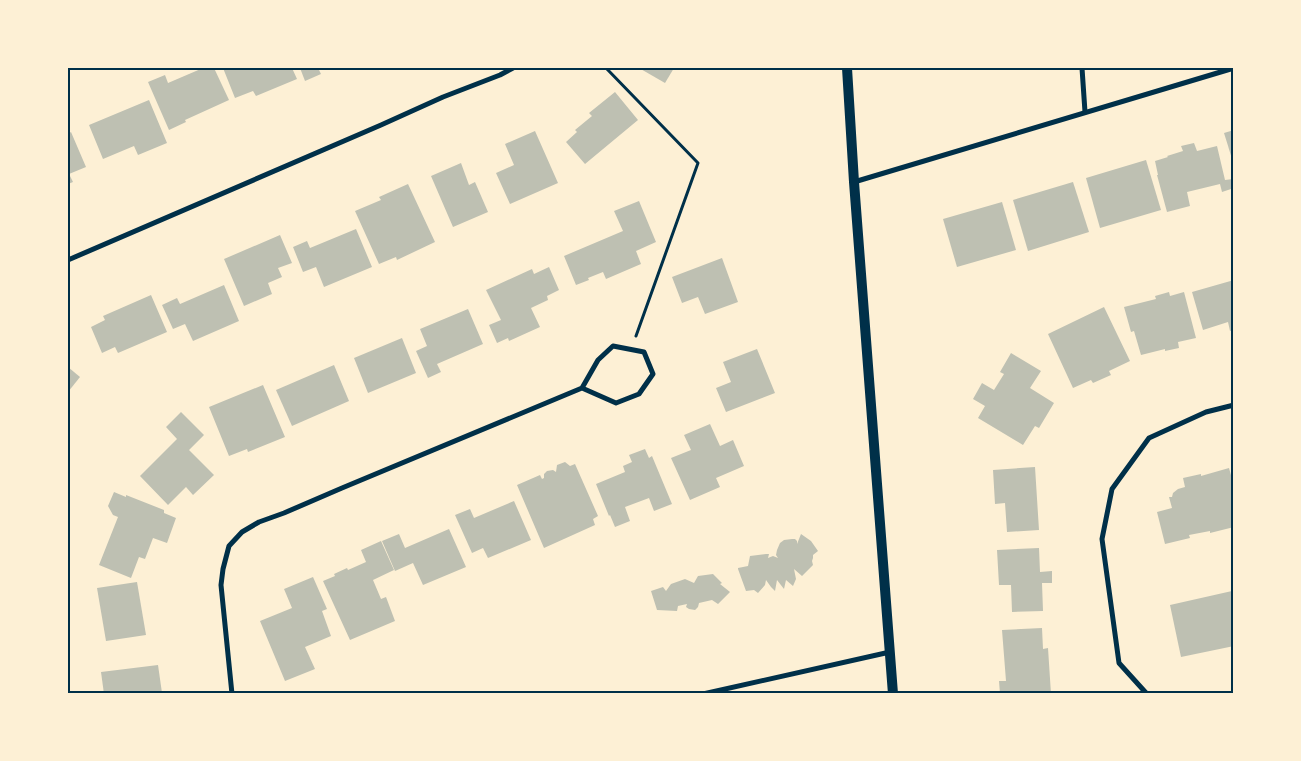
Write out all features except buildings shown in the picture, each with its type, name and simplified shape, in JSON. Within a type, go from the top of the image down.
[{"type":"main road","points":[[847,68],[893,694]]},
{"type":"street","points":[[68,260],[513,68]]},
{"type":"street","points":[[1082,68],[1085,112]]},
{"type":"street","points":[[854,182],[1234,68]]},
{"type":"street","points":[[232,694],[221,585],[229,546],[242,532],[259,522],[582,388],[598,360],[613,346],[644,352],[653,374],[640,394],[616,403],[582,388]]},
{"type":"street","points":[[1147,694],[1119,662],[1102,539],[1112,488],[1149,438],[1206,412],[1234,406]]},
{"type":"street","points":[[704,694],[890,652]]},
{"type":"path","points":[[606,68],[698,163],[631,349]]}]
